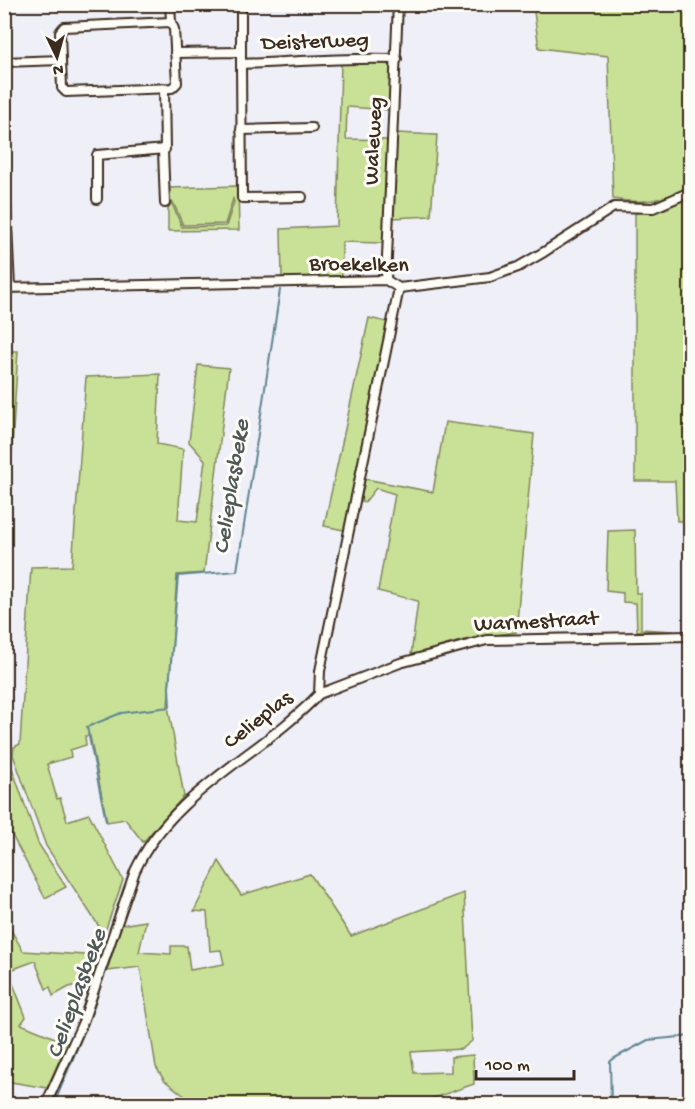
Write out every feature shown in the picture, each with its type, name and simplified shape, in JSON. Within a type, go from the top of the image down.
[{"type":"street","points":[[170,4],[177,83],[172,88],[66,92],[62,88],[60,32],[64,27],[171,22]]},
{"type":"street","points":[[241,4],[241,51]]},
{"type":"street","name":"Waleweg","points":[[386,280],[398,4]]},
{"type":"street","name":"Deisterweg","points":[[176,53],[241,51],[241,64],[317,62],[338,57],[397,59]]},
{"type":"street","points":[[4,62],[61,60]]},
{"type":"street","points":[[241,64],[242,198],[302,197]]},
{"type":"street","points":[[164,89],[165,202]]},
{"type":"street","points":[[241,130],[312,128]]},
{"type":"street","points":[[97,199],[97,155],[163,151]]},
{"type":"street","points":[[4,164],[7,288]]},
{"type":"street","name":"Broekelken","points":[[7,288],[386,280],[399,288],[475,280],[504,273],[544,252],[614,207],[653,208],[690,192]]},
{"type":"street","name":"Celieplas","points":[[46,1104],[82,1022],[135,871],[146,850],[195,797],[319,694],[320,671],[399,288]]},
{"type":"street","name":"Warmestraat","points":[[319,694],[400,663],[487,640],[690,636]]},
{"type":"green space","points":[[533,5],[690,5],[690,186],[653,200],[613,199],[608,56],[539,48]]},
{"type":"green space","points":[[341,61],[384,62],[391,67],[390,110],[347,107],[346,139],[389,140],[384,243],[342,242],[342,276],[282,279],[281,229],[337,226]]},
{"type":"green space","points":[[397,133],[437,135],[431,216],[393,218]]},
{"type":"green space","points":[[238,186],[239,230],[168,231],[168,204],[172,204],[182,227],[226,226],[234,202],[233,199],[225,224],[183,225],[173,202],[168,202],[168,188]]},
{"type":"green space","points":[[690,197],[690,521],[677,521],[675,481],[635,481],[635,213],[665,209]]},
{"type":"green space","points":[[369,318],[387,322],[344,530],[324,526]]},
{"type":"green space","points":[[5,351],[18,351],[9,493],[4,493]]},
{"type":"green space","points":[[198,365],[229,368],[204,573],[177,575],[168,706],[184,796],[143,842],[125,819],[107,822],[90,736],[85,736],[86,745],[70,750],[71,757],[47,764],[57,799],[60,798],[67,821],[89,814],[123,880],[104,934],[46,846],[13,755],[14,747],[20,744],[31,567],[72,566],[86,377],[160,374],[157,444],[183,449],[178,520],[197,522],[205,460],[189,442]]},
{"type":"green space","points":[[445,422],[534,434],[516,632],[464,640],[411,655],[418,601],[378,591],[395,494],[376,488],[365,502],[361,501],[365,479],[433,492]]},
{"type":"green space","points":[[635,530],[636,593],[641,593],[641,629],[674,631],[637,631],[636,603],[623,602],[623,593],[606,591],[608,531]]},
{"type":"green space","points":[[9,759],[38,843],[66,887],[45,898],[5,822],[5,761]]},
{"type":"green space","points":[[219,861],[241,895],[310,874],[351,936],[464,893],[472,1041],[462,1049],[411,1052],[414,1073],[451,1072],[451,1057],[473,1055],[474,1084],[416,1104],[185,1104],[191,1101],[164,1080],[156,1067],[140,967],[107,971],[121,925],[146,921],[139,952],[171,954],[171,946],[187,946],[190,970],[224,964],[221,950],[210,951],[207,912],[194,911]]},
{"type":"green space","points":[[6,921],[23,951],[100,956],[90,982],[69,987],[53,996],[50,987],[46,989],[35,961],[8,971],[26,1017],[21,1024],[67,1043],[47,1088],[5,1081]]},
{"type":"waterway","name":"Celieplasbeke","points":[[106,821],[87,727],[121,713],[170,707],[169,687],[178,576],[237,571],[280,290]]},
{"type":"waterway","name":"Celieplasbeke","points":[[54,1104],[93,1010],[117,933]]},
{"type":"waterway","points":[[611,1104],[610,1062],[613,1059],[648,1040],[690,1036]]}]
